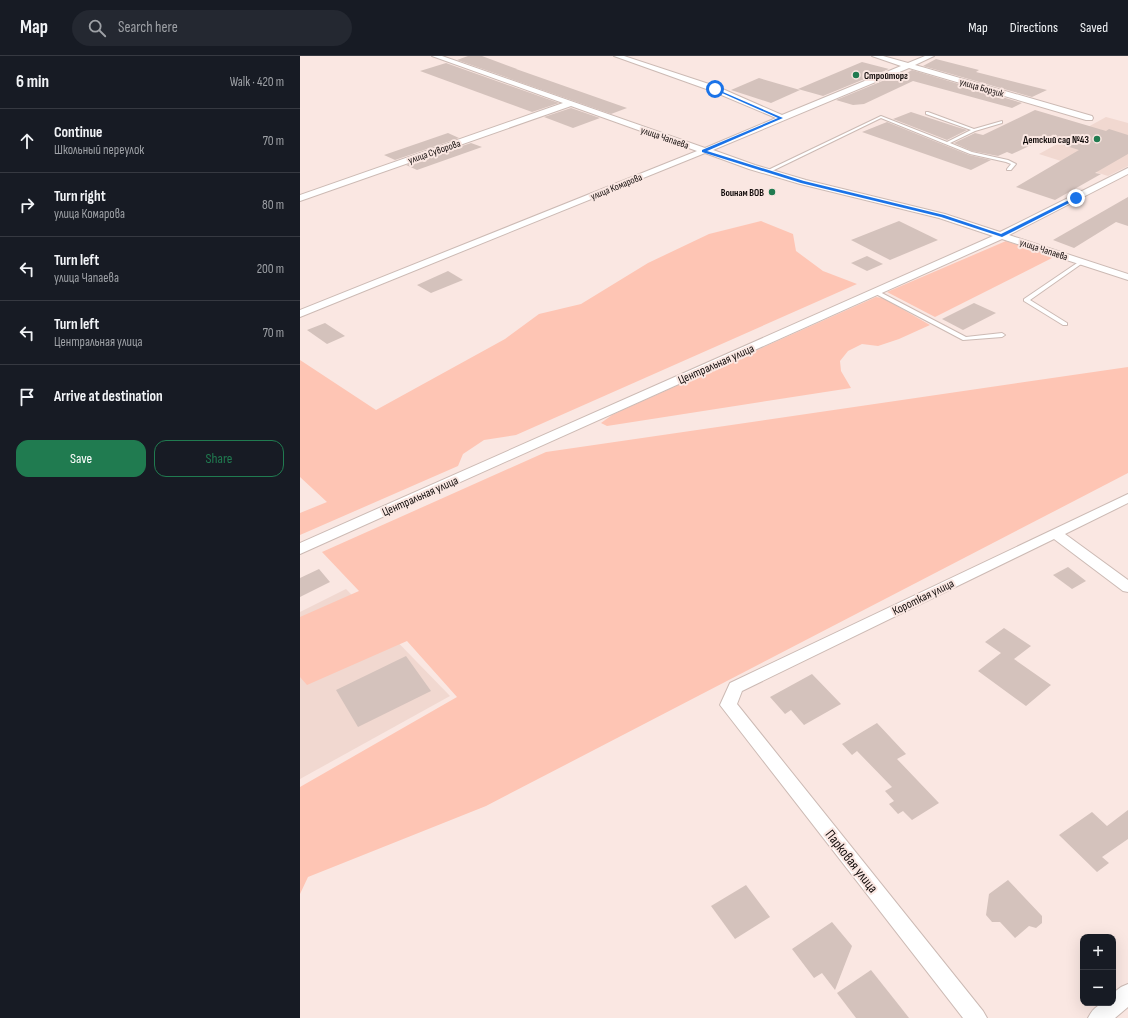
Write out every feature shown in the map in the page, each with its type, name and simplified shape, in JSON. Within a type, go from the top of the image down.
[{"type":"street","name":"улица Чапаева","points":[[435,56],[704,151],[803,182],[942,216],[1128,277]]},
{"type":"street","points":[[617,56],[715,89],[782,118]]},
{"type":"street","name":"улица Борзик","points":[[875,56],[908,67],[1089,118]]},
{"type":"street","name":"улица Комарова","points":[[300,314],[704,151],[908,67],[931,56]]},
{"type":"street","name":"улица Суворова","points":[[300,198],[569,104]]},
{"type":"street","name":"Центральная улица","points":[[300,549],[1002,235],[1128,171]]},
{"type":"street","name":"Короткая улица","points":[[728,705],[736,687],[1128,498]]},
{"type":"street","points":[[1055,533],[1128,587]]},
{"type":"street","name":"Парковая улица","points":[[728,705],[976,1018]]},
{"type":"street","points":[[1099,1018],[1128,994]]},
{"type":"lane","points":[[927,113],[974,130]]},
{"type":"lane","points":[[768,171],[881,117],[971,153],[1014,164],[1009,169]]},
{"type":"lane","points":[[948,143],[974,130],[1001,122]]},
{"type":"lane","points":[[1065,324],[1026,300],[1082,262]]},
{"type":"lane","points":[[876,292],[965,339],[1002,335]]},
{"type":"shaded area","name":"Детский сад №43","points":[[1106,117],[1128,123],[1128,166],[1108,176],[1039,154]]},
{"type":"shaded area","points":[[761,221],[793,234],[796,251],[823,271],[857,284],[516,435],[484,440],[463,454],[458,466],[300,535],[300,513],[327,502],[300,477],[300,360],[376,410],[505,339],[539,314],[581,304],[648,263],[709,234]]},
{"type":"shaded area","points":[[1006,241],[1054,257],[935,317],[887,292]]},
{"type":"shaded area","points":[[876,297],[883,298],[930,325],[899,339],[878,346],[862,344],[848,351],[840,361],[841,371],[851,388],[607,426],[601,423],[612,415],[627,408]]},
{"type":"shaded area","points":[[1128,367],[1128,473],[486,806],[308,877],[300,894],[300,787],[457,697],[407,641],[307,685],[300,677],[300,617],[359,591],[322,552],[546,452]]},
{"type":"shaded area","points":[[346,589],[450,696],[300,779],[300,612]]},
{"type":"building","points":[[468,56],[482,56],[627,108],[611,114],[457,60]]},
{"type":"building","points":[[936,59],[979,70],[976,72],[1047,90],[1032,97],[923,66]]},
{"type":"building","points":[[862,62],[889,69],[823,96],[798,89]]},
{"type":"building","points":[[446,63],[559,103],[532,112],[420,71]]},
{"type":"building","points":[[912,70],[1022,103],[1012,108],[913,81],[864,104],[853,105],[836,100]]},
{"type":"building","points":[[759,78],[800,90],[771,103],[731,90]]},
{"type":"building","points":[[571,108],[600,118],[573,128],[544,117]]},
{"type":"building","points":[[1035,110],[1106,131],[1109,129],[1128,135],[1128,154],[1095,173],[1101,174],[1055,200],[1016,187],[1079,150],[1044,139],[1012,154],[1007,152],[998,156],[972,151],[954,143],[975,133],[983,135]]},
{"type":"building","points":[[911,112],[967,130],[947,140],[893,119]]},
{"type":"building","points":[[887,122],[969,155],[991,160],[971,170],[862,132]]},
{"type":"building","points":[[448,133],[459,138],[395,160],[384,155]]},
{"type":"building","points":[[471,143],[482,147],[417,170],[406,165]]},
{"type":"building","points":[[1128,197],[1128,226],[1116,222],[1074,248],[1053,240]]},
{"type":"building","points":[[899,221],[938,240],[890,260],[851,240]]},
{"type":"building","points":[[867,256],[883,264],[867,271],[851,263]]},
{"type":"building","points":[[448,271],[463,280],[431,293],[417,285]]},
{"type":"building","points":[[974,303],[996,313],[963,330],[942,319]]},
{"type":"building","points":[[325,323],[345,336],[327,344],[307,330]]},
{"type":"building","points":[[1068,567],[1086,581],[1072,589],[1053,575]]},
{"type":"building","points":[[319,569],[330,582],[300,597],[300,578]]},
{"type":"building","points":[[1004,628],[1031,646],[1014,659],[1051,685],[1026,706],[978,671],[1001,653],[985,642]]},
{"type":"building","points":[[406,656],[431,691],[358,727],[336,690]]},
{"type":"building","points":[[812,674],[841,704],[804,725],[791,710],[785,714],[770,697]]},
{"type":"building","points":[[877,723],[906,754],[897,759],[939,803],[912,820],[903,811],[898,814],[889,804],[894,801],[885,791],[892,787],[857,751],[852,755],[842,744]]},
{"type":"building","points":[[1128,810],[1128,839],[1102,857],[1109,863],[1097,872],[1059,835],[1092,812],[1107,826]]},
{"type":"building","points":[[1008,880],[1042,916],[1042,923],[1036,928],[1029,926],[1015,938],[1000,922],[992,922],[986,915],[989,894]]},
{"type":"building","points":[[746,885],[770,917],[735,939],[711,906]]},
{"type":"building","points":[[832,922],[852,946],[835,990],[822,973],[814,978],[792,949]]},
{"type":"building","points":[[871,970],[909,1018],[856,1018],[837,993]]},
{"type":"place","name":"Стройторг","points":[[856,75]]},
{"type":"place","name":"Детский сад №43","points":[[1097,139]]},
{"type":"place","name":"Воинам ВОВ","points":[[772,192]]},
{"type":"route","points":[[715,89],[782,118],[704,151],[752,167],[803,182],[942,216],[1002,235],[1076,198]]}]
